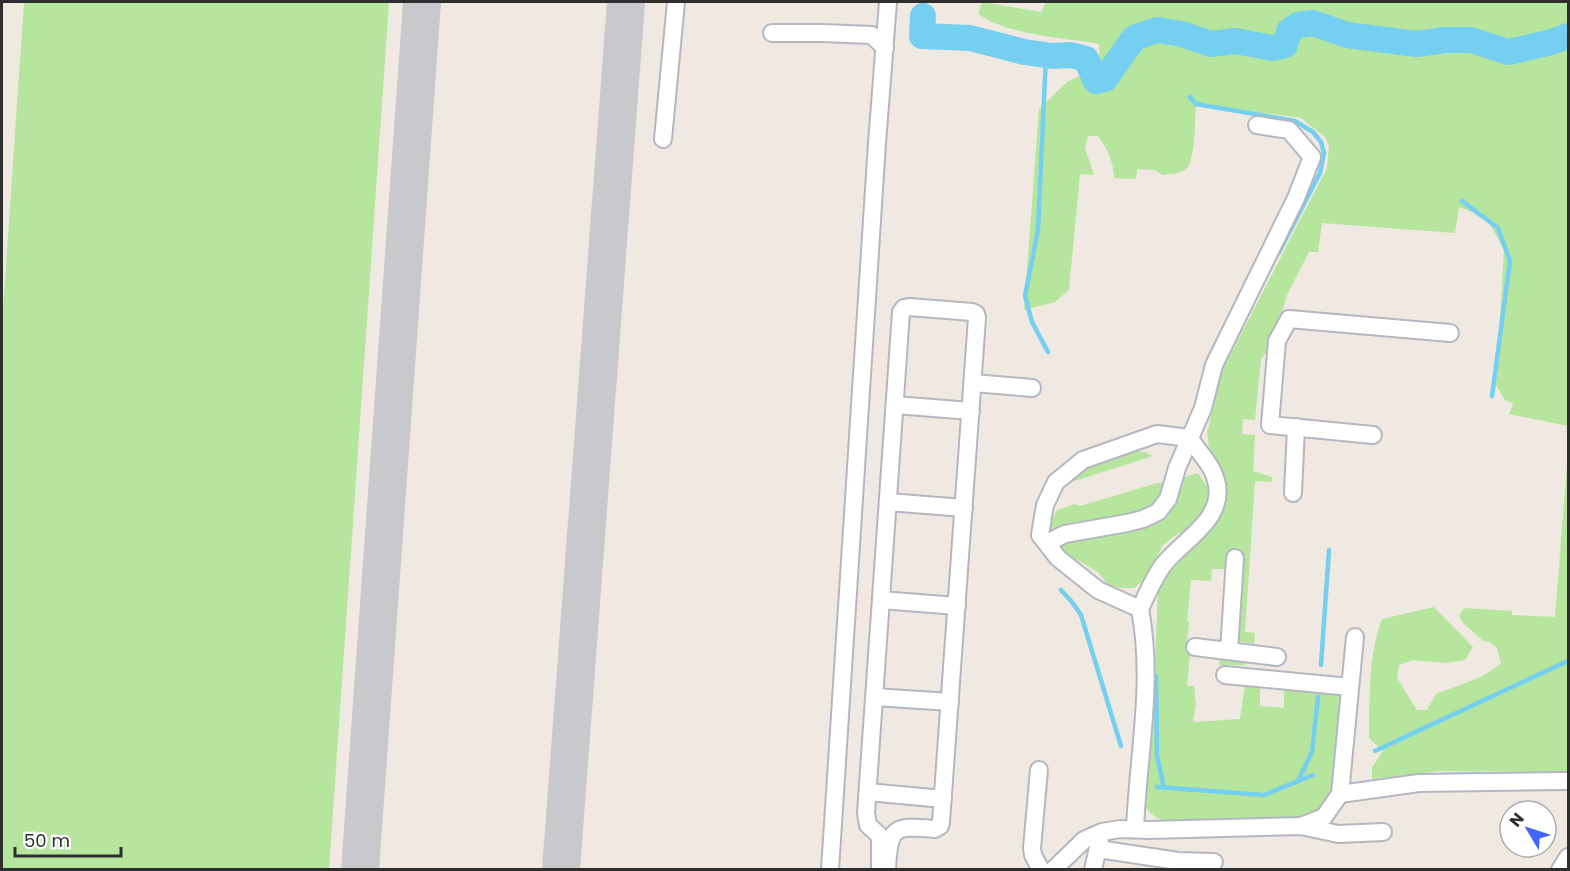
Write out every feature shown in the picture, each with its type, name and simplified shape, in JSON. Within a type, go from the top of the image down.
[{"type":"street","points":[[663,139],[676,2]]},
{"type":"street","points":[[772,33],[822,33],[883,15],[885,48],[830,870]]},
{"type":"street","points":[[1047,543],[1065,534],[1143,519],[1158,512],[1168,499],[1177,468],[1203,408],[1214,365],[1296,198],[1312,157],[1289,130],[1257,125]]},
{"type":"street","points":[[880,870],[880,836],[868,825],[866,813],[901,312],[904,308],[909,307],[976,314],[977,318],[940,826],[936,829],[904,827],[898,829],[888,846],[887,870]]},
{"type":"street","points":[[1373,435],[1270,425],[1277,341],[1289,319],[1450,333]]},
{"type":"street","points":[[973,383],[1032,388]]},
{"type":"street","points":[[895,405],[971,411]]},
{"type":"street","points":[[1293,493],[1296,428]]},
{"type":"street","points":[[1135,829],[1146,707],[1146,638],[1140,609],[1164,564],[1203,528],[1215,508],[1218,491],[1215,476],[1190,438],[1156,434],[1083,460],[1056,482],[1046,505],[1040,535],[1058,558],[1098,590],[1140,609]]},
{"type":"street","points":[[888,502],[964,508]]},
{"type":"street","points":[[1229,651],[1235,558]]},
{"type":"street","points":[[882,600],[957,606]]},
{"type":"street","points":[[1301,826],[1324,817],[1340,794],[1355,637]]},
{"type":"street","points":[[1195,647],[1229,651],[1278,652],[1276,680]]},
{"type":"street","points":[[1225,675],[1350,687]]},
{"type":"street","points":[[875,697],[950,702]]},
{"type":"street","points":[[1038,770],[1032,848],[1041,870]]},
{"type":"street","points":[[1340,794],[1419,783],[1569,782]]},
{"type":"street","points":[[868,792],[943,799]]},
{"type":"street","points":[[1053,870],[1084,840],[1102,832],[1135,829],[1301,826],[1338,834],[1383,832]]},
{"type":"street","points":[[1167,830],[1167,859]]},
{"type":"street","points":[[1094,870],[1102,832]]},
{"type":"street","points":[[1098,849],[1167,859],[1214,862]]},
{"type":"street","points":[[1560,870],[1569,857]]},
{"type":"green space","points":[[24,2],[389,2],[329,869],[2,869],[2,324]]},
{"type":"green space","points":[[982,2],[1041,12],[1046,2],[1568,2],[1568,426],[1509,414],[1513,403],[1505,400],[1496,385],[1504,250],[1490,224],[1472,212],[1459,207],[1455,233],[1322,223],[1318,252],[1309,252],[1287,295],[1281,317],[1271,332],[1269,349],[1261,359],[1255,420],[1243,419],[1242,434],[1255,435],[1253,471],[1272,477],[1272,482],[1255,481],[1245,632],[1255,633],[1254,644],[1238,641],[1235,636],[1230,567],[1212,569],[1211,581],[1191,580],[1186,652],[1246,661],[1245,665],[1219,665],[1220,658],[1190,656],[1187,686],[1194,686],[1196,705],[1193,722],[1240,719],[1245,685],[1260,686],[1260,706],[1284,708],[1284,686],[1336,693],[1343,700],[1343,753],[1330,798],[1319,809],[1303,818],[1169,822],[1155,817],[1148,811],[1143,797],[1152,729],[1158,591],[1169,573],[1219,518],[1227,501],[1224,476],[1209,448],[1207,433],[1222,371],[1327,168],[1329,146],[1325,137],[1301,118],[1196,104],[1192,158],[1185,170],[1162,175],[1155,170],[1137,169],[1136,179],[1114,178],[1111,161],[1098,136],[1088,136],[1085,148],[1094,175],[1080,174],[1069,290],[1055,302],[1024,310],[1039,109],[1067,82],[1100,66],[1099,44],[1037,35],[1006,27],[978,14]]},
{"type":"green space","points":[[1133,451],[1145,452],[1153,456],[1065,484],[1081,469]]},
{"type":"green space","points":[[1568,452],[1568,772],[1441,771],[1372,779],[1372,768],[1383,751],[1369,738],[1372,663],[1382,619],[1434,607],[1473,647],[1465,660],[1445,663],[1413,660],[1399,665],[1397,678],[1417,710],[1427,710],[1436,694],[1481,677],[1501,664],[1497,648],[1490,642],[1483,641],[1463,623],[1459,616],[1464,608],[1512,611],[1512,615],[1555,617]]},
{"type":"green space","points":[[1198,473],[1208,488],[1209,505],[1191,528],[1176,535],[1162,546],[1147,578],[1134,588],[1108,585],[1099,573],[1080,561],[1068,557],[1055,546],[1108,530],[1142,527],[1179,479]]},
{"type":"green space","points":[[1157,483],[1164,483],[1166,489],[1149,510],[1111,520],[1074,522],[1051,532],[1051,523],[1057,510],[1075,504],[1080,506]]},
{"type":"waterway","points":[[923,16],[922,36],[970,38],[1024,52],[1052,56],[1071,55],[1086,59],[1096,81],[1105,79],[1134,38],[1157,30],[1182,34],[1211,44],[1235,41],[1272,48],[1285,45],[1289,31],[1298,25],[1313,23],[1347,35],[1417,44],[1446,40],[1471,40],[1508,52],[1568,36]]},
{"type":"waterway","points":[[1046,56],[1038,230],[1025,296],[1032,322],[1048,352]]},
{"type":"waterway","points":[[1190,97],[1196,104],[1295,121],[1313,132],[1321,142],[1324,153],[1320,173],[1278,254]]},
{"type":"waterway","points":[[1462,201],[1498,228],[1510,261],[1492,396]]},
{"type":"waterway","points":[[1321,665],[1329,550]]},
{"type":"waterway","points":[[1061,590],[1081,615],[1121,746]]},
{"type":"waterway","points":[[1375,751],[1568,661]]},
{"type":"waterway","points":[[1156,676],[1157,756],[1164,788]]},
{"type":"waterway","points":[[1298,781],[1312,752],[1318,697]]},
{"type":"waterway","points":[[1442,775],[1479,774]]},
{"type":"waterway","points":[[1157,787],[1264,795],[1313,775]]},
{"type":"taxiway","points":[[360,870],[422,2]]},
{"type":"taxiway","points":[[561,870],[626,2]]}]
